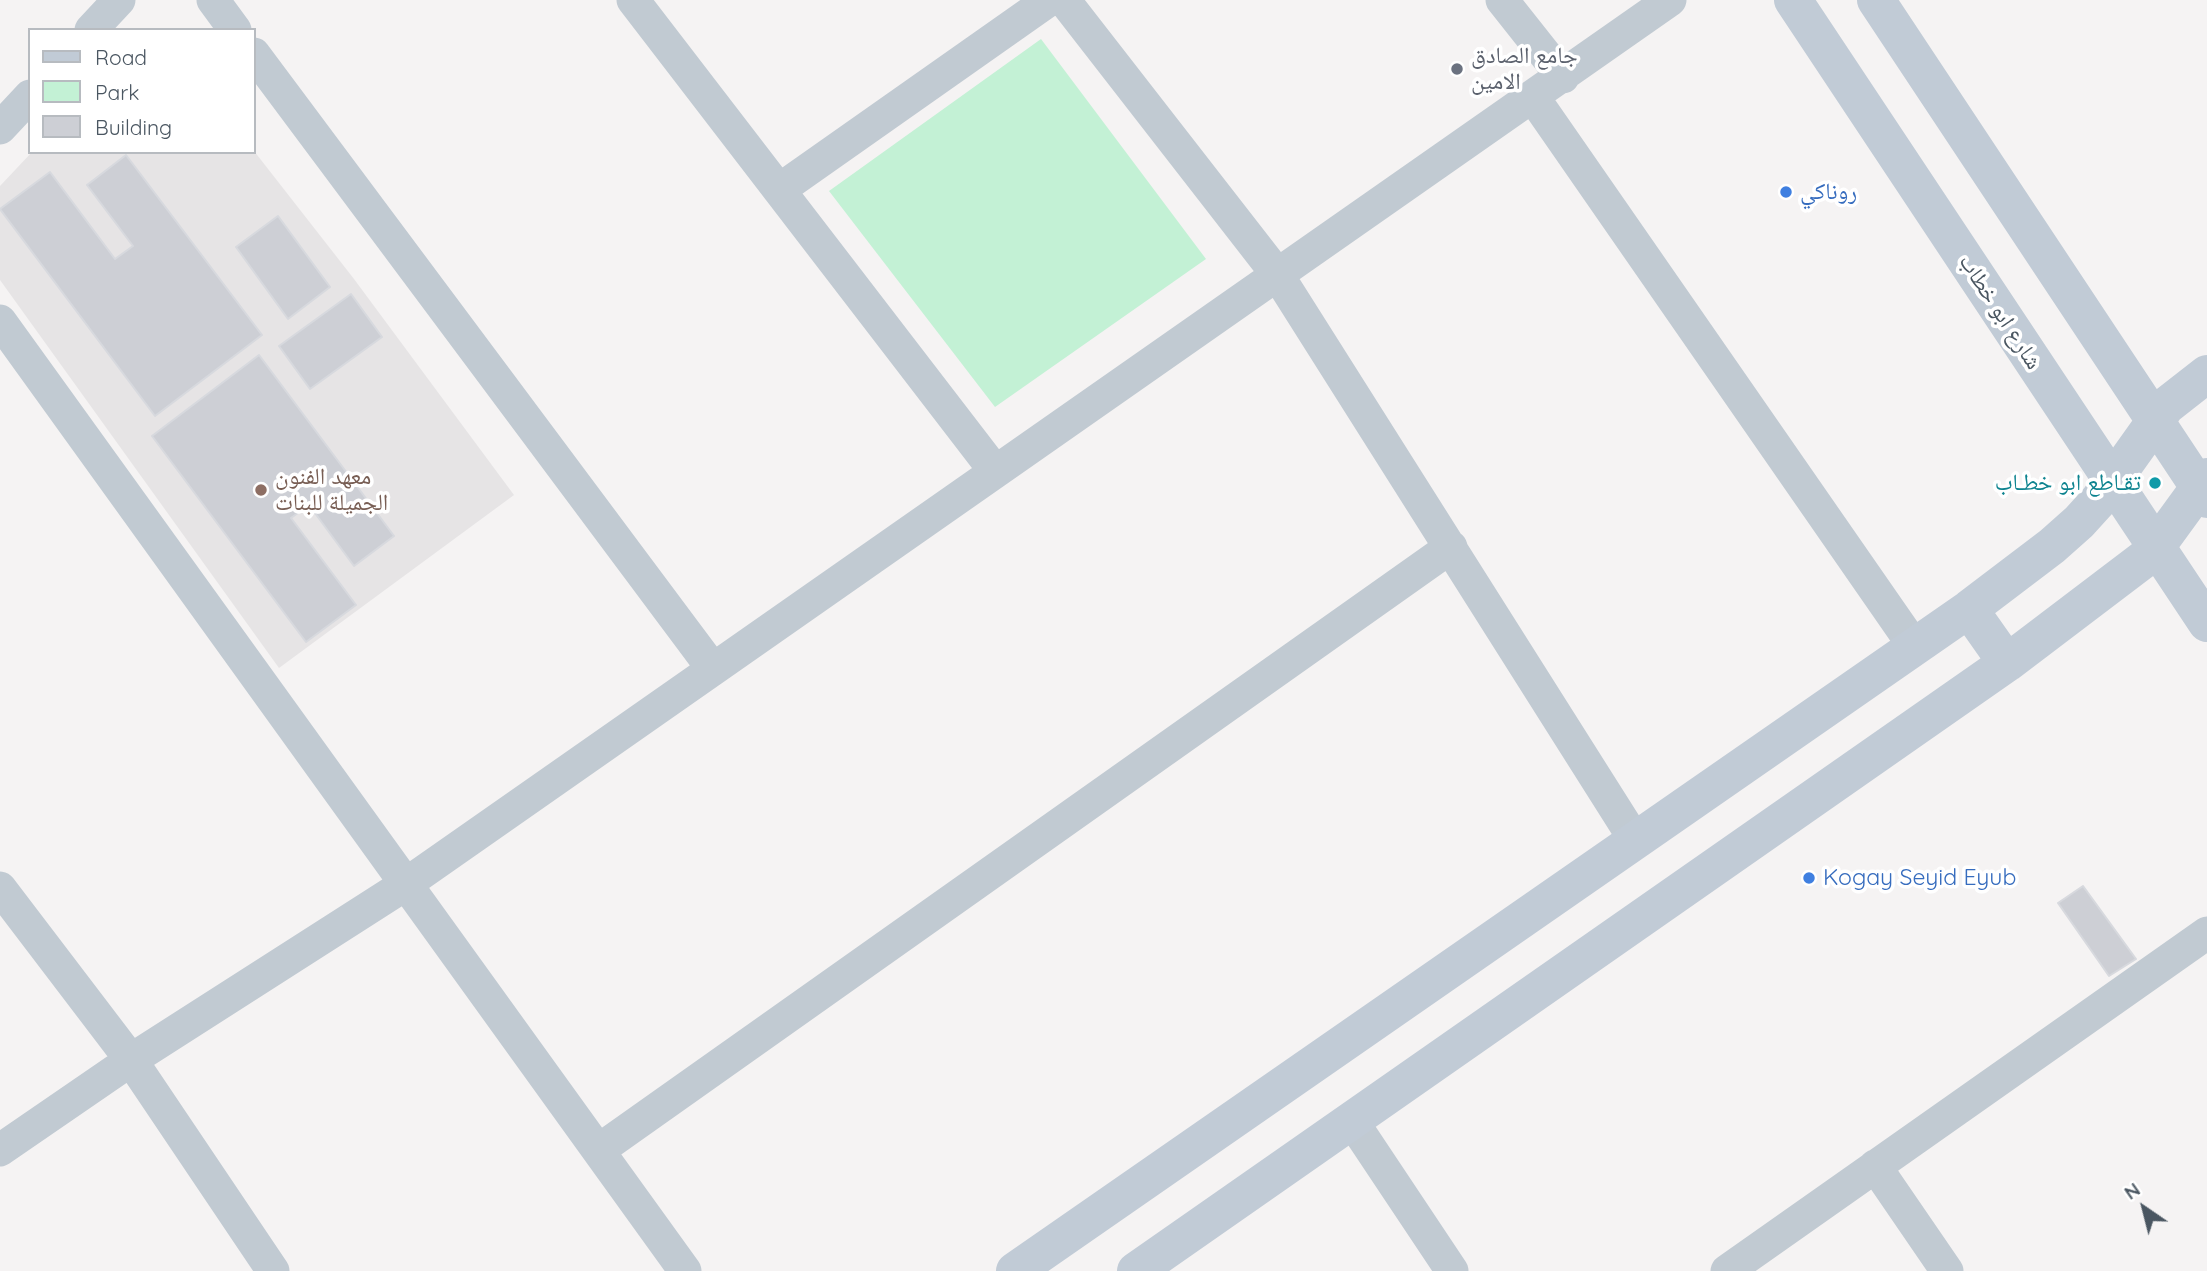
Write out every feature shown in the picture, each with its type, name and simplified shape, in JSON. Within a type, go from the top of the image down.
[{"type":"main road","name":"شارع ابو خطاب","points":[[1793,0],[2207,623]]},
{"type":"main road","points":[[1136,1271],[2007,663],[2120,578],[2156,547],[2205,488],[2156,420],[1876,0]]},
{"type":"main road","points":[[1015,1271],[1969,609],[2052,546],[2099,500],[2166,406],[2207,374]]},
{"type":"main road","points":[[1969,609],[2007,663]]},
{"type":"street","points":[[93,28],[119,0]]},
{"type":"street","points":[[213,0],[234,28]]},
{"type":"street","points":[[633,0],[995,471]]},
{"type":"street","points":[[779,190],[1049,0]]},
{"type":"street","points":[[1064,0],[1277,274],[1635,840]]},
{"type":"street","points":[[1502,0],[1563,77]]},
{"type":"street","points":[[0,1150],[131,1060],[407,884],[1670,0]]},
{"type":"street","points":[[256,57],[713,669]]},
{"type":"street","points":[[1533,97],[1914,646]]},
{"type":"street","points":[[0,128],[28,98]]},
{"type":"street","points":[[0,321],[685,1271]]},
{"type":"street","points":[[599,1150],[1451,547]]},
{"type":"street","points":[[0,888],[131,1060],[273,1271]]},
{"type":"street","points":[[1727,1271],[2207,933]]},
{"type":"street","points":[[1352,1121],[1452,1271]]},
{"type":"street","points":[[1875,1166],[1947,1271]]},
{"type":"shaded area","points":[[30,154],[256,154],[354,279],[514,495],[279,668],[0,280],[0,186]]},
{"type":"green space","points":[[1041,39],[1206,259],[995,407],[829,191]]},
{"type":"building","points":[[126,155],[262,335],[155,416],[0,209],[50,172],[115,259],[133,246],[87,185]]},
{"type":"building","points":[[278,216],[330,287],[288,319],[236,247]]},
{"type":"building","points":[[351,294],[382,337],[310,389],[279,346]]},
{"type":"building","points":[[259,355],[394,536],[354,566],[309,505],[291,518],[356,605],[306,642],[152,436]]},
{"type":"building","points":[[2083,886],[2136,959],[2109,976],[2058,903]]},
{"type":"place","name":"جامع الصادق الامين","points":[[1457,69]]},
{"type":"place","name":"روناكي","points":[[1786,192]]},
{"type":"place","name":"تقـاطع ابو خطـاب","points":[[2155,483]]},
{"type":"place","name":"معهد الفنون الجميلة للبنات","points":[[261,490]]},
{"type":"place","name":"Kogay Seyid Eyub","points":[[1809,878]]}]
